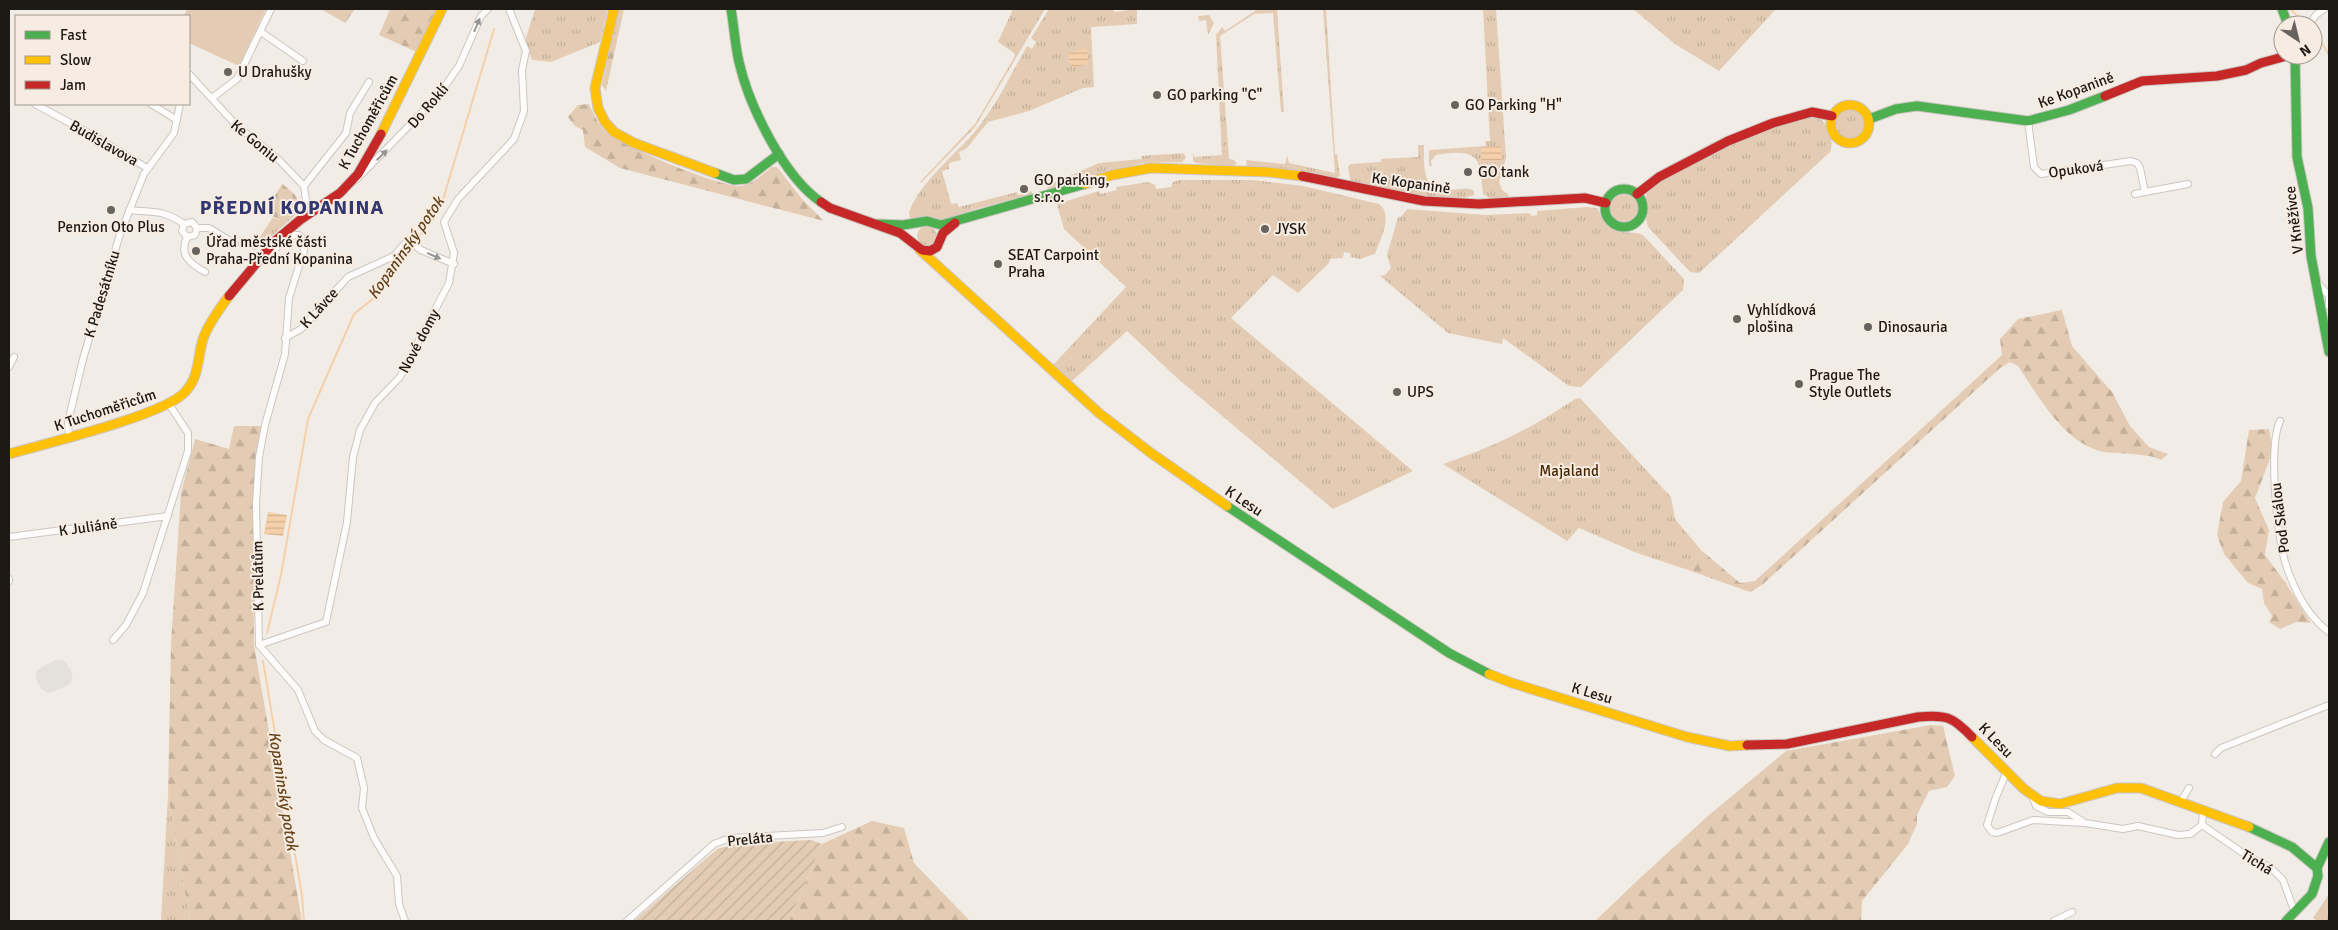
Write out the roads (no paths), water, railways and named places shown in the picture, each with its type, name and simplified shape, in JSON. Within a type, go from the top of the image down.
[{"type":"street","points":[[212,98],[237,79],[271,9]]},
{"type":"street","name":"K Tuchoměřicům","points":[[9,454],[69,437],[169,404],[180,398],[193,382],[199,366],[203,338],[220,308],[275,241],[308,214],[346,188],[358,174],[373,149],[442,9]]},
{"type":"street","name":"Do Roklí","points":[[346,188],[363,175],[438,96],[459,66],[481,16],[488,9]]},
{"type":"street","name":"Nové domy","points":[[259,645],[326,622],[347,522],[353,457],[360,430],[375,403],[400,377],[449,283],[454,264],[454,253],[444,222],[458,199],[514,140],[524,111],[522,70],[526,51],[522,37],[509,9]]},
{"type":"street","points":[[614,9],[596,80],[596,95],[603,118],[614,132],[634,143],[734,180],[746,179],[779,154]]},
{"type":"street","points":[[731,9],[737,54],[746,87],[760,121],[779,154],[804,188],[819,202],[836,210],[900,233],[938,265]]},
{"type":"street","points":[[261,32],[303,61]]},
{"type":"street","name":"Ke Kopanině","points":[[1869,119],[1909,106],[2028,121],[2069,110],[2142,81],[2232,74],[2273,61]]},
{"type":"street","name":"V Kněžívce","points":[[2295,65],[2297,157],[2308,208],[2311,256],[2329,352]]},
{"type":"street","name":"Ke Goniu","points":[[190,75],[237,126],[277,158],[304,186]]},
{"type":"street","points":[[308,214],[304,186],[346,132],[350,113],[369,82]]},
{"type":"street","name":"Budislavova","points":[[37,105],[147,168]]},
{"type":"street","points":[[153,105],[177,120]]},
{"type":"street","name":"K Padesátníku","points":[[69,437],[68,422],[83,359],[129,210],[147,168],[174,133],[180,105]]},
{"type":"street","points":[[1851,105],[1862,109],[1869,119],[1868,130],[1860,141],[1849,144],[1842,142],[1833,135],[1830,124],[1832,116],[1840,108],[1851,105]]},
{"type":"street","points":[[1637,194],[1658,177],[1728,141],[1773,122],[1812,112],[1832,116]]},
{"type":"street","name":"Opuková","points":[[2028,121],[2034,167],[2038,172],[2053,174],[2131,161],[2137,163],[2140,168],[2145,192]]},
{"type":"street","name":"Ke Kopanině","points":[[935,223],[941,224],[1045,197],[1130,170],[1163,168],[1268,172],[1302,176],[1424,201],[1479,204],[1584,198],[1606,203]]},
{"type":"street","points":[[2135,194],[2188,184]]},
{"type":"street","points":[[1626,189],[1637,194],[1643,203],[1643,211],[1638,221],[1628,226],[1621,226],[1612,222],[1606,213],[1606,203],[1608,197],[1617,190],[1626,189]]},
{"type":"street","points":[[129,210],[159,211],[169,214],[184,224],[192,222],[197,228]]},
{"type":"street","points":[[938,265],[935,256],[937,247],[946,230],[959,219]]},
{"type":"street","points":[[878,224],[903,225],[923,221],[935,223],[940,229],[942,237]]},
{"type":"street","points":[[916,246],[913,230],[923,221]]},
{"type":"street","points":[[184,224],[182,231],[187,237]]},
{"type":"street","points":[[187,237],[195,235],[197,228]]},
{"type":"street","points":[[197,228],[209,228],[235,244]]},
{"type":"street","name":"K Prelátům","points":[[259,645],[256,504],[259,457],[265,426],[285,354],[289,298],[304,250],[304,240],[299,235],[292,236],[260,260]]},
{"type":"street","points":[[187,237],[183,246],[185,256],[192,265],[205,272]]},
{"type":"street","name":"K Lávce","points":[[285,338],[301,329],[348,277],[394,256],[408,240],[421,250],[454,264]]},
{"type":"street","points":[[916,246],[926,251],[937,247]]},
{"type":"street","name":"K Lesu","points":[[938,265],[1094,409],[1135,441],[1218,500],[1378,607],[1448,653],[1484,672],[1518,685],[1686,737],[1730,746],[1787,744],[1918,718],[1938,715],[1947,716],[1963,726],[2032,796],[2041,801],[2060,804],[2117,788],[2141,788],[2252,828],[2292,847],[2317,868]]},
{"type":"street","points":[[2316,281],[2329,296],[2329,306]]},
{"type":"street","points":[[9,367],[14,358]]},
{"type":"street","points":[[113,640],[126,625],[143,593],[189,443],[186,428],[169,404]]},
{"type":"street","name":"Pod Skálou","points":[[2280,421],[2275,433],[2275,465],[2278,514],[2285,562],[2305,606],[2329,632]]},
{"type":"street","name":"K Juliáně","points":[[9,538],[168,516]]},
{"type":"street","points":[[259,645],[298,690],[316,731],[324,740],[357,758],[364,788],[362,808],[374,838],[397,876],[400,904],[405,921]]},
{"type":"street","points":[[2215,754],[2221,748],[2329,705]]},
{"type":"street","points":[[2007,771],[1996,796],[1989,819],[1988,829],[1992,832],[1998,833],[2033,820],[2085,823],[2124,829],[2138,826],[2178,835],[2190,834],[2202,826],[2203,810]]},
{"type":"street","points":[[2181,801],[2189,788]]},
{"type":"street","points":[[2032,796],[2036,806],[2048,812],[2068,812],[2085,823]]},
{"type":"street","name":"Tichá","points":[[2202,826],[2246,855],[2271,868],[2283,880],[2295,912]]},
{"type":"street","name":"Preláta","points":[[627,921],[714,844],[730,838],[823,833],[842,827]]},
{"type":"street","points":[[2286,921],[2312,894],[2318,876],[2317,868],[2329,842]]},
{"type":"street","points":[[2054,921],[2072,912]]},
{"type":"waterway","points":[[2290,9],[2296,15]]},
{"type":"waterway","name":"Kopaninský potok","points":[[267,633],[281,575],[308,419],[354,314],[375,297],[403,256],[435,217],[442,203],[494,29]]},
{"type":"waterway","points":[[2323,45],[2329,55]]},
{"type":"waterway","name":"Kopaninský potok","points":[[263,661],[302,896],[304,921]]},
{"type":"place","name":"U Drahušky","points":[[228,72]]},
{"type":"place","name":"GO parking \"C\"","points":[[1157,95]]},
{"type":"place","name":"GO Parking \"H\"","points":[[1455,105]]},
{"type":"place","name":"GO tank","points":[[1468,172]]},
{"type":"place","name":"GO parking, s.r.o.","points":[[1024,189]]},
{"type":"place","name":"Penzion Oto Plus","points":[[111,210]]},
{"type":"place","name":"JYSK","points":[[1265,229]]},
{"type":"place","name":"Úřad městské části Praha-Přední Kopanina","points":[[196,251]]},
{"type":"place","name":"SEAT Carpoint Praha","points":[[998,264]]},
{"type":"place","name":"Vyhlídková plošina","points":[[1737,319]]},
{"type":"place","name":"Dinosauria","points":[[1868,327]]},
{"type":"place","name":"Prague The Style Outlets","points":[[1799,384]]},
{"type":"place","name":"UPS","points":[[1397,392]]},
{"type":"district","name":"PŘEDNÍ KOPANINA","points":[[292,207]]},
{"type":"park label","name":"Majaland","points":[[1569,471]]}]
